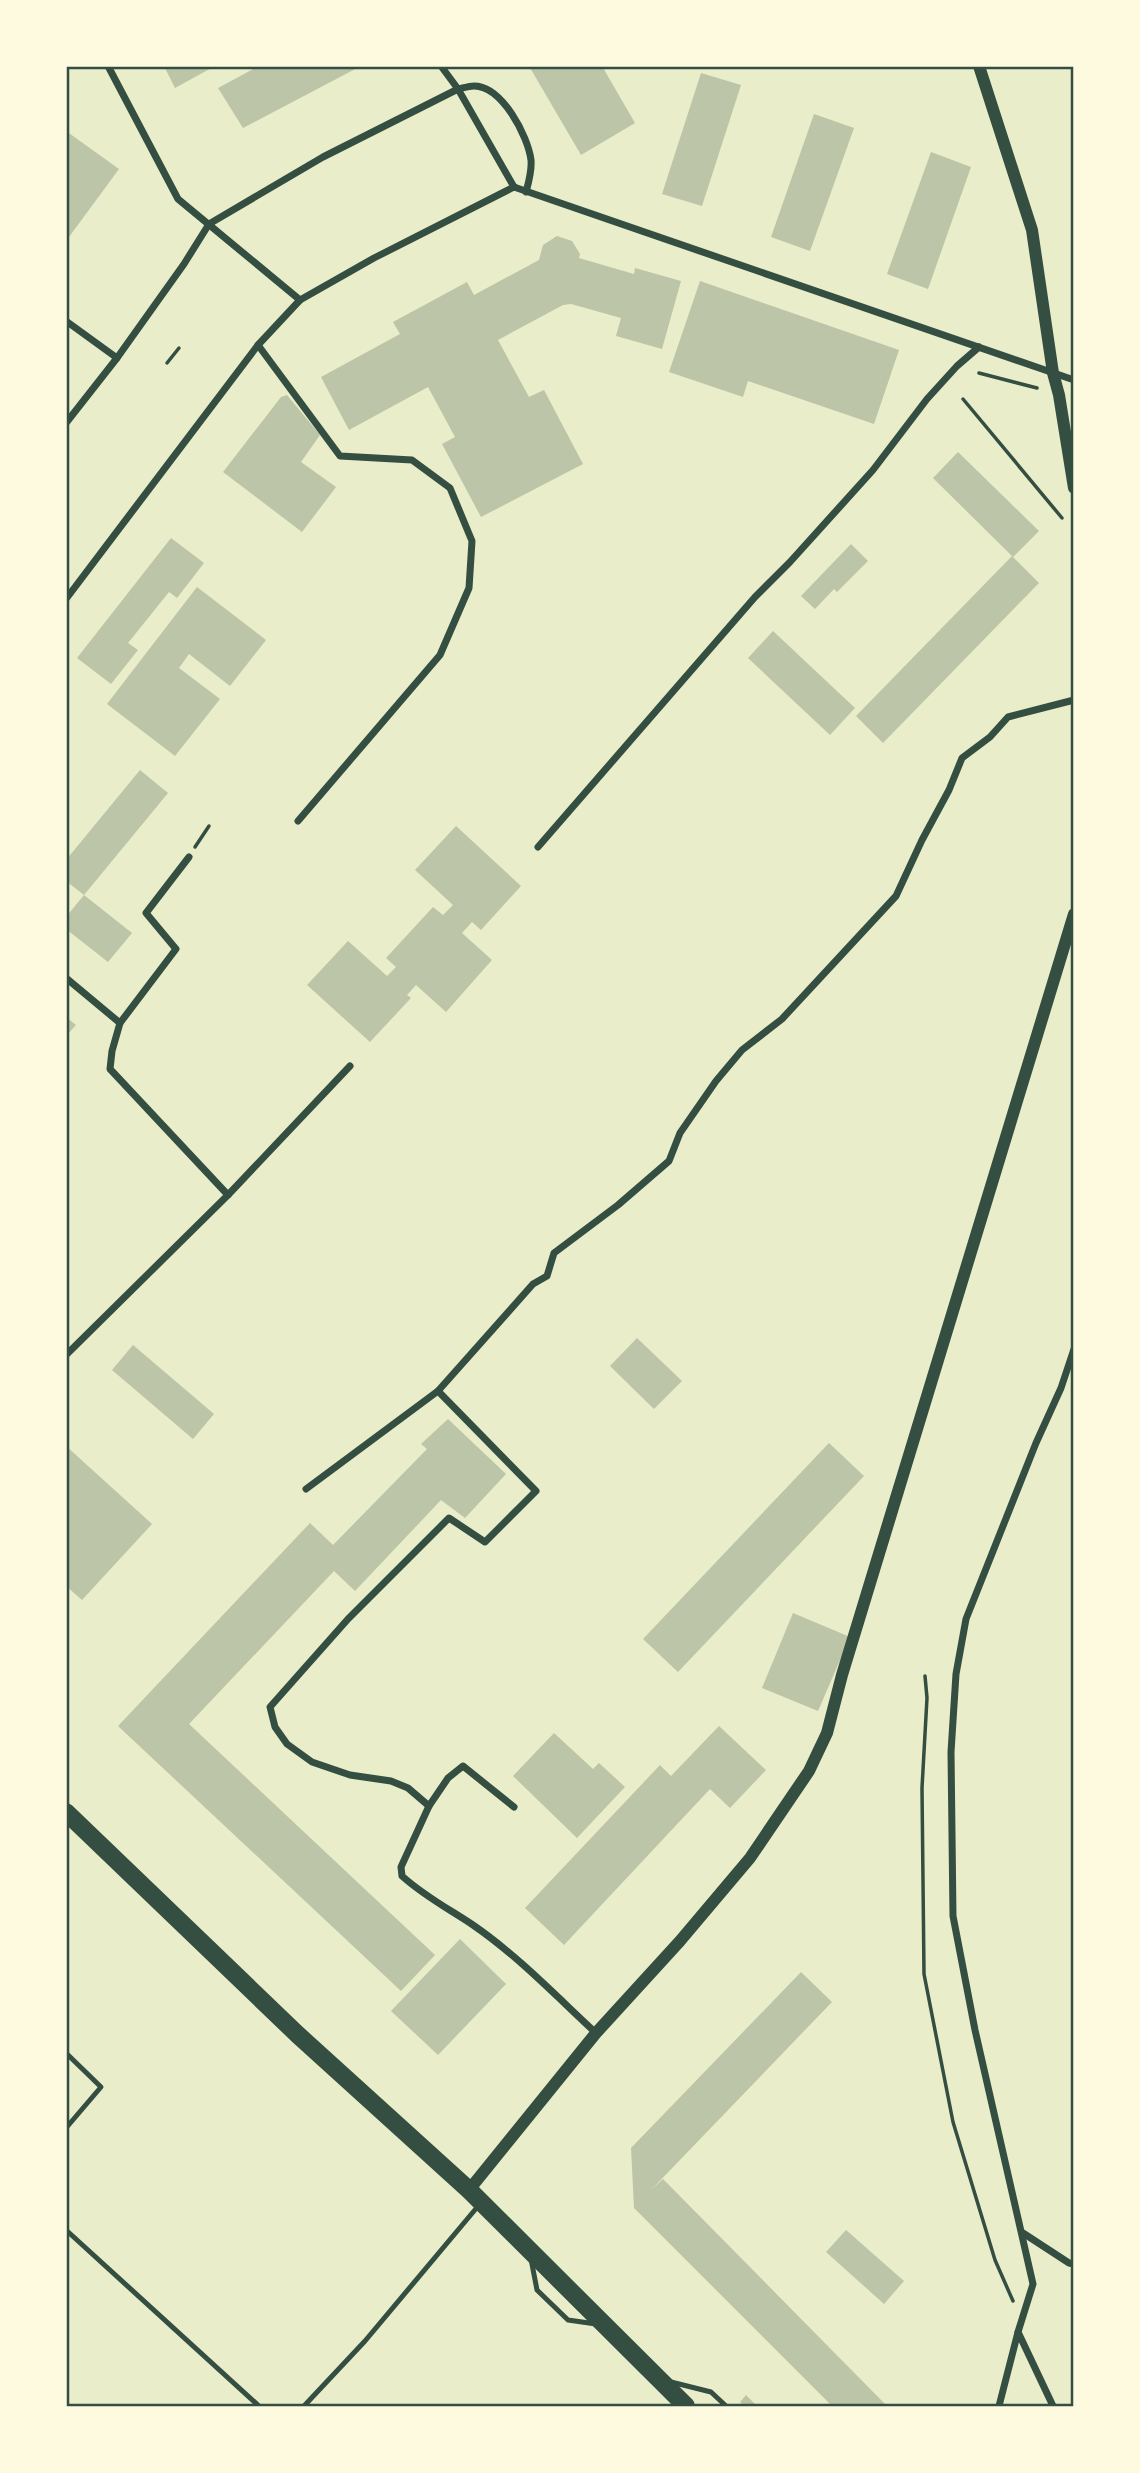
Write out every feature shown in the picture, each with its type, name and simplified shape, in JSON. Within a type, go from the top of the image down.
[{"type":"highway","points":[[66,1812],[297,2034],[475,2196],[686,2406]]},
{"type":"street","points":[[108,66],[178,199],[300,300]]},
{"type":"street","points":[[441,66],[458,89],[514,187],[939,336],[979,346],[1073,380]]},
{"type":"street","points":[[979,66],[1032,230],[1073,488]]},
{"type":"street","points":[[66,422],[117,358],[209,224],[323,156],[458,89],[474,85],[496,96],[510,110],[521,127],[529,148],[531,174],[526,192]]},
{"type":"street","points":[[66,599],[258,345],[300,300],[374,258],[514,187]]},
{"type":"street","points":[[66,321],[117,358]]},
{"type":"street","points":[[258,345],[340,456],[412,460],[450,488],[472,541],[469,588],[440,655],[298,821]]},
{"type":"street","points":[[538,848],[747,607],[873,470],[927,399],[979,346]]},
{"type":"street","points":[[306,1489],[438,1391],[533,1284],[547,1276],[554,1253],[618,1205],[669,1161],[680,1133],[733,1061],[782,1019],[896,896],[962,758],[990,737],[1008,717],[1073,700]]},
{"type":"street","points":[[188,857],[146,913],[176,949],[120,1023],[110,1069],[228,1195]]},
{"type":"street","points":[[475,2196],[596,2033],[680,1941],[750,1858],[809,1771],[827,1733],[842,1675],[1073,914]]},
{"type":"street","points":[[66,978],[120,1023]]},
{"type":"street","points":[[66,1355],[228,1195],[350,1066]]},
{"type":"street","points":[[999,2406],[1033,2284],[975,2030],[953,1916],[951,1752],[956,1674],[966,1619],[1061,1388],[1073,1349]]},
{"type":"street","points":[[429,1806],[408,1788],[391,1780],[350,1775],[312,1762],[287,1744],[275,1727],[270,1707],[348,1619],[449,1518],[485,1542],[536,1490],[438,1391]]},
{"type":"street","points":[[514,1807],[463,1766],[448,1778],[429,1806],[401,1867],[402,1876],[417,1890],[474,1926],[522,1964],[596,2033]]},
{"type":"street","points":[[1023,2233],[1073,2264]]},
{"type":"street","points":[[1018,2332],[1053,2406]]},
{"type":"lane","points":[[66,2053],[101,2087],[66,2128]]},
{"type":"lane","points":[[304,2406],[365,2340],[475,2196]]},
{"type":"lane","points":[[66,2230],[259,2406]]},
{"type":"lane","points":[[658,2378],[711,2392],[726,2406]]},
{"type":"path","points":[[167,363],[179,348]]},
{"type":"path","points":[[979,373],[1037,388]]},
{"type":"path","points":[[963,399],[1062,518]]},
{"type":"path","points":[[188,857],[209,826]]},
{"type":"path","points":[[925,1676],[927,1698],[922,1788],[924,1974],[953,2122],[995,2260],[1022,2319]]},
{"type":"building","points":[[164,66],[215,66],[175,88]]},
{"type":"building","points":[[259,66],[361,66],[243,128],[218,88]]},
{"type":"building","points":[[529,66],[602,66],[635,123],[581,155]]},
{"type":"building","points":[[701,73],[741,85],[702,206],[662,194]]},
{"type":"building","points":[[814,114],[854,128],[810,251],[771,237]]},
{"type":"building","points":[[66,131],[119,169],[66,241]]},
{"type":"building","points":[[931,152],[971,167],[928,289],[887,274]]},
{"type":"building","points":[[557,236],[572,241],[580,254],[579,258],[634,274],[635,268],[681,281],[662,349],[616,336],[621,318],[571,304],[563,305],[498,340],[529,397],[544,390],[583,464],[481,517],[442,444],[455,437],[428,387],[349,430],[321,377],[400,334],[393,322],[467,282],[474,295],[539,260],[543,245]]},
{"type":"building","points":[[700,281],[899,350],[874,424],[748,381],[743,397],[669,372]]},
{"type":"building","points":[[287,395],[320,435],[301,462],[336,487],[302,532],[223,472],[281,397]]},
{"type":"building","points":[[958,452],[1039,531],[1013,557],[933,478]]},
{"type":"building","points":[[171,538],[204,563],[177,598],[169,592],[128,643],[138,650],[111,684],[77,658]]},
{"type":"building","points":[[851,544],[868,561],[837,592],[834,589],[815,609],[801,596]]},
{"type":"building","points":[[1012,556],[1039,583],[883,743],[856,716]]},
{"type":"building","points":[[197,587],[266,640],[230,686],[189,654],[179,668],[220,699],[175,756],[107,704]]},
{"type":"building","points":[[773,631],[855,708],[830,735],[748,658]]},
{"type":"building","points":[[140,770],[168,793],[84,895],[66,881],[66,860]]},
{"type":"building","points":[[456,826],[521,886],[481,930],[472,922],[462,933],[492,960],[446,1012],[416,985],[407,995],[411,998],[370,1042],[307,985],[348,941],[387,976],[396,967],[386,958],[433,907],[443,915],[453,905],[415,870]]},
{"type":"building","points":[[84,895],[132,933],[108,962],[66,929],[66,917]]},
{"type":"building","points":[[66,1017],[76,1025],[66,1036]]},
{"type":"building","points":[[637,1338],[682,1381],[654,1409],[610,1366]]},
{"type":"building","points":[[133,1345],[214,1414],[193,1439],[112,1370]]},
{"type":"building","points":[[448,1419],[506,1474],[465,1518],[441,1500],[355,1591],[334,1571],[189,1724],[435,1955],[401,1991],[118,1726],[310,1523],[333,1545],[427,1449],[421,1444]]},
{"type":"building","points":[[829,1443],[864,1476],[678,1672],[643,1639]]},
{"type":"building","points":[[66,1446],[152,1524],[82,1600],[66,1586]]},
{"type":"building","points":[[793,1613],[850,1637],[818,1711],[762,1688]]},
{"type":"building","points":[[719,1726],[766,1770],[730,1808],[710,1789],[564,1945],[525,1908],[660,1765],[671,1776]]},
{"type":"building","points":[[554,1733],[593,1769],[599,1763],[625,1787],[577,1838],[513,1776]]},
{"type":"building","points":[[460,1939],[506,1984],[438,2055],[391,2011]]},
{"type":"building","points":[[801,1972],[832,2002],[651,2190],[663,2179],[887,2406],[832,2406],[634,2208],[631,2148]]},
{"type":"building","points":[[846,2230],[904,2281],[884,2304],[826,2252]]},
{"type":"building","points":[[746,2395],[756,2405],[744,2406],[740,2402]]}]
